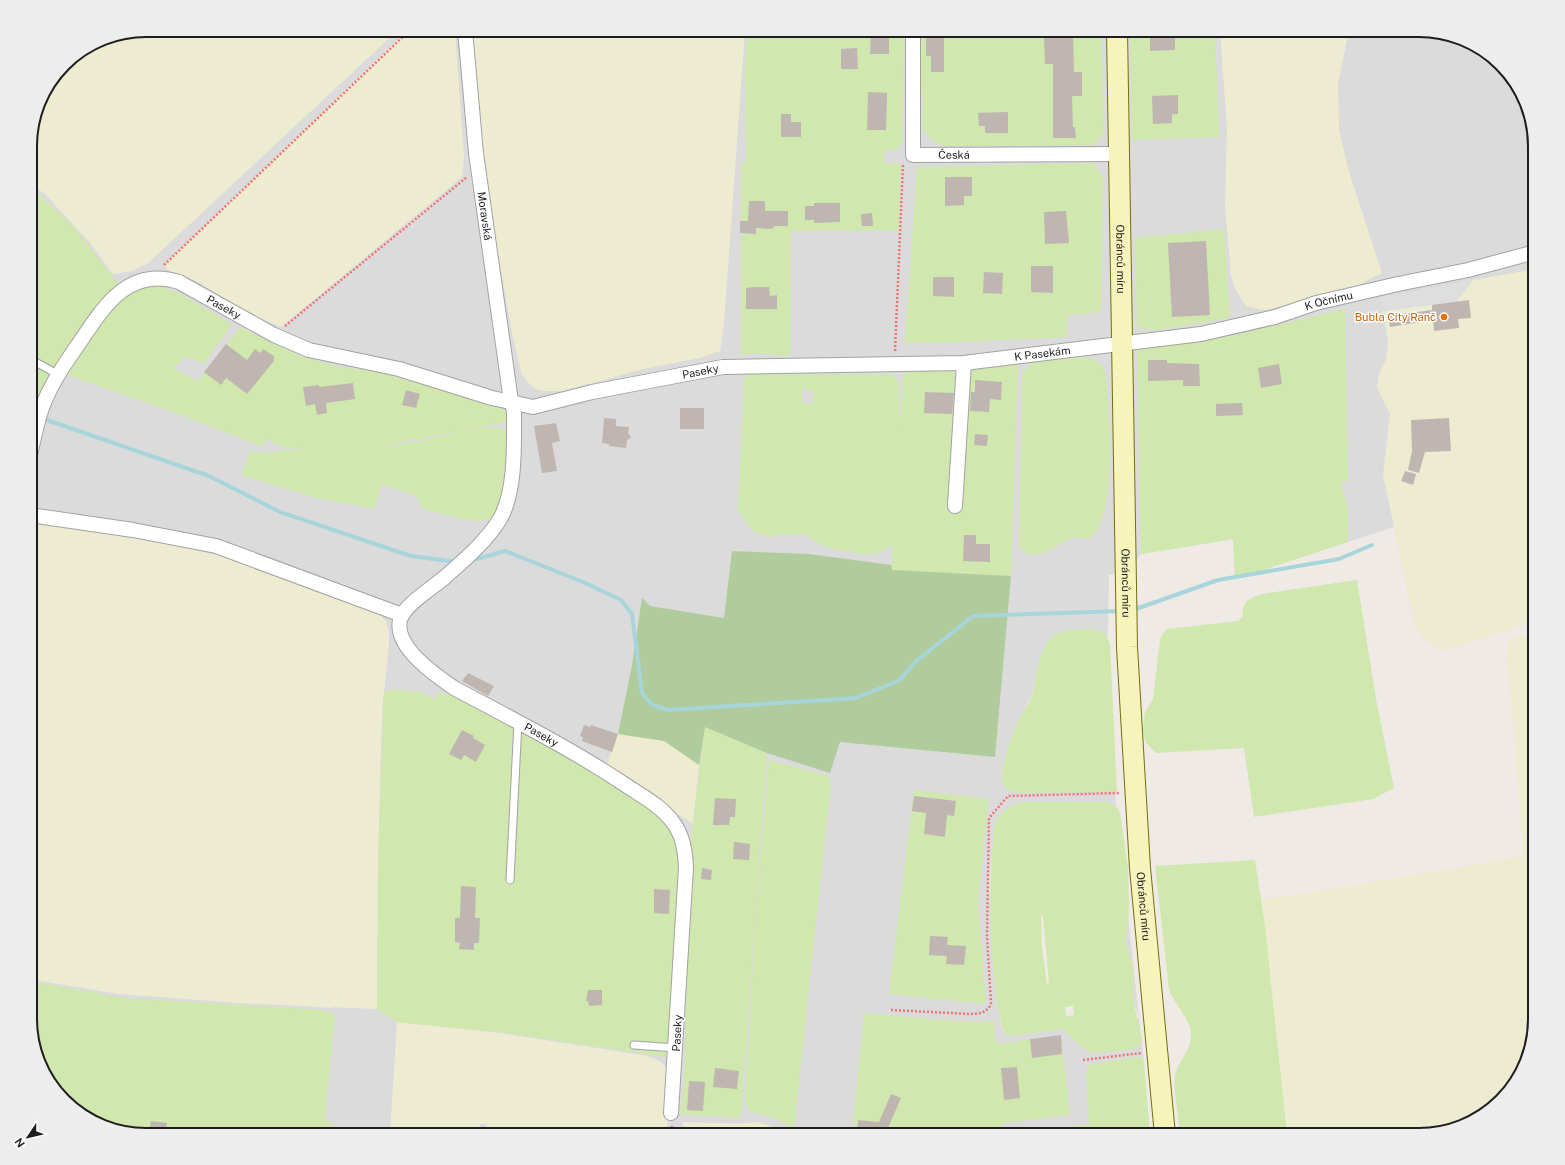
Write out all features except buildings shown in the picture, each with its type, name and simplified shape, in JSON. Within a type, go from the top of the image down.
[{"type":"main road","name":"Obránců míru","points":[[1117,37],[1127,647],[1140,868],[1164,1128]]},
{"type":"street","name":"Moravská","points":[[466,37],[470,100],[478,168],[511,401]]},
{"type":"street","points":[[913,37],[913,155]]},
{"type":"street","name":"Česká","points":[[913,155],[1120,154]]},
{"type":"street","name":"K Očnímu","points":[[1121,345],[1235,327],[1316,303],[1468,270],[1528,254]]},
{"type":"street","name":"Paseky","points":[[37,426],[41,410],[59,375],[106,305],[125,288],[150,278],[163,278],[179,282],[274,335],[309,350],[399,369],[471,392],[533,407],[592,392],[723,367],[895,363]]},
{"type":"street","name":"K Pasekám","points":[[895,363],[964,363],[1121,345]]},
{"type":"street","points":[[955,506],[964,363]]},
{"type":"street","points":[[37,516],[133,530],[216,546],[402,615],[466,557],[493,529],[504,511],[511,482],[514,412],[511,401]]},
{"type":"street","name":"Paseky","points":[[402,615],[400,625],[403,638],[424,666],[454,688],[605,771],[660,809],[678,829],[682,839],[686,867],[671,1114]]},
{"type":"lane","points":[[37,363],[59,375]]},
{"type":"lane","points":[[510,880],[518,722]]},
{"type":"lane","points":[[634,1045],[676,1048]]},
{"type":"path","points":[[150,278],[403,37]]},
{"type":"path","points":[[895,363],[904,163],[913,155]]},
{"type":"path","points":[[274,335],[478,168]]},
{"type":"path","points":[[891,1010],[971,1014],[982,1013],[989,1008],[991,1003],[986,936],[990,818],[1008,796],[1135,793]]},
{"type":"path","points":[[1083,1060],[1157,1051]]},
{"type":"shaded area","points":[[139,37],[1419,37],[1440,39],[1454,43],[1480,55],[1501,74],[1510,85],[1517,98],[1526,125],[1528,139],[1528,623],[1446,650],[1429,644],[1415,626],[1394,527],[1235,579],[1233,539],[1141,554],[1125,573],[1109,575],[1108,637],[1105,633],[1050,639],[1041,657],[1031,697],[1019,719],[1002,773],[1002,781],[1009,791],[1115,791],[1116,806],[1106,802],[1026,802],[1007,809],[1000,815],[996,821],[989,879],[993,962],[1001,1027],[1005,1035],[1014,1036],[1063,1029],[1082,1047],[1139,1018],[1133,999],[1133,966],[1125,940],[1128,917],[1144,1062],[1142,1058],[1133,1057],[1089,1065],[1086,1075],[1090,1121],[1089,1125],[1052,1128],[772,1128],[757,1122],[739,1124],[684,1122],[684,1128],[139,1128],[125,1126],[98,1117],[74,1101],[64,1091],[45,1061],[37,1026],[37,980],[120,994],[332,1008],[384,692],[389,630],[381,616],[299,582],[37,522],[37,139],[45,104],[55,85],[69,69],[85,55],[104,45]]},
{"type":"shaded area","points":[[1473,280],[1456,302],[1383,311],[1380,298]]},
{"type":"green space","points":[[139,37],[390,37],[147,264],[132,271],[113,274],[91,244],[45,194],[37,188],[37,139],[45,104],[55,85],[69,69],[85,55],[104,45]]},
{"type":"green space","points":[[401,37],[455,37],[464,158],[462,177],[281,327],[249,313],[196,281],[166,269],[164,265]]},
{"type":"green space","points":[[472,37],[744,37],[724,322],[720,351],[700,358],[643,369],[563,391],[541,391],[534,388],[525,379],[521,372],[512,333],[490,208],[473,72]]},
{"type":"green space","points":[[747,37],[905,37],[902,142],[896,150],[884,150],[884,163],[901,165],[899,230],[791,231],[790,356],[756,353],[741,356],[741,163],[746,162],[745,75]]},
{"type":"green space","points":[[922,37],[1101,37],[1104,132],[1096,145],[945,146],[931,139],[923,130],[923,93],[919,93]]},
{"type":"green space","points":[[1130,37],[1215,37],[1219,137],[1132,140]]},
{"type":"green space","points":[[1220,37],[1348,37],[1338,84],[1339,130],[1349,172],[1382,273],[1344,292],[1264,310],[1246,306],[1235,289],[1231,275],[1225,206],[1227,128]]},
{"type":"green space","points":[[1094,163],[1103,177],[1101,312],[1068,315],[1067,337],[905,343],[917,167]]},
{"type":"green space","points":[[37,193],[75,228],[119,285],[106,297],[78,331],[65,350],[37,405]]},
{"type":"green space","points":[[1224,229],[1230,318],[1157,330],[1137,328],[1135,238]]},
{"type":"green space","name":"Bubla City Ranč","points":[[1528,270],[1528,623],[1446,650],[1429,644],[1415,626],[1383,475],[1390,414],[1377,388],[1379,375],[1386,359],[1388,342],[1383,311],[1456,302],[1473,280]]},
{"type":"green space","points":[[154,284],[181,294],[232,324],[204,363],[185,357],[175,367],[169,366],[198,381],[240,327],[300,356],[341,367],[399,375],[509,411],[506,422],[385,445],[413,442],[464,430],[480,428],[507,430],[507,478],[505,489],[496,511],[489,520],[472,521],[423,509],[416,496],[381,484],[375,509],[316,498],[241,475],[251,451],[267,453],[292,449],[318,448],[285,447],[273,443],[267,439],[263,447],[176,413],[65,374],[105,312],[133,290]]},
{"type":"green space","points":[[1345,309],[1348,481],[1340,483],[1348,507],[1348,542],[1235,579],[1233,539],[1141,554],[1137,349],[1225,337]]},
{"type":"green space","points":[[1087,357],[1099,363],[1106,374],[1110,461],[1109,486],[1105,508],[1099,527],[1089,539],[1072,537],[1050,550],[1038,554],[1028,555],[1019,546],[1022,373],[1033,362]]},
{"type":"green space","points":[[1018,364],[1011,576],[891,570],[893,545],[875,554],[861,554],[824,547],[805,534],[781,534],[769,537],[755,532],[750,528],[738,510],[744,378],[749,374],[893,374],[899,384],[900,428],[903,373],[955,369],[954,414],[965,369]],"holes":[[[802,389],[813,391],[813,404],[802,403]]]},
{"type":"green space","points":[[37,521],[183,547],[252,564],[371,611],[381,616],[386,622],[389,642],[383,696],[381,747],[378,863],[377,1009],[239,1003],[120,994],[37,980]]},
{"type":"green space","points":[[732,551],[809,554],[891,565],[892,570],[1011,576],[995,757],[840,742],[830,773],[767,753],[705,727],[699,765],[664,741],[618,734],[632,665],[642,598],[650,606],[724,618]]},
{"type":"green space","points":[[1357,580],[1376,699],[1394,788],[1373,799],[1254,817],[1244,748],[1156,753],[1145,741],[1143,729],[1145,712],[1153,699],[1160,640],[1167,629],[1238,621],[1243,616],[1243,607],[1247,601],[1262,594]]},
{"type":"green space","points":[[1089,629],[1105,633],[1110,644],[1117,791],[1016,793],[1006,789],[1002,781],[1005,758],[1020,717],[1031,698],[1038,665],[1044,649],[1048,642],[1058,633],[1071,630]]},
{"type":"green space","points":[[1528,634],[1528,1026],[1520,1061],[1505,1085],[1496,1096],[1485,1105],[1461,1120],[1433,1127],[1419,1128],[1286,1128],[1262,899],[1331,889],[1523,856],[1514,729],[1506,657],[1510,639]]},
{"type":"green space","points":[[393,689],[420,692],[430,696],[436,702],[437,692],[453,696],[522,730],[594,770],[655,811],[672,833],[680,853],[673,1058],[507,1033],[397,1022],[377,1009],[378,863],[384,692]]},
{"type":"green space","points":[[705,727],[767,753],[741,1118],[680,1114],[684,1082],[690,846]]},
{"type":"green space","points":[[618,734],[664,741],[699,765],[693,823],[655,801],[606,767]]},
{"type":"green space","points":[[769,760],[828,776],[831,783],[794,1128],[768,1116],[750,1112],[745,1104],[756,913]]},
{"type":"green space","points":[[914,790],[989,799],[978,900],[986,1004],[889,994]]},
{"type":"green space","points":[[1107,802],[1117,807],[1120,813],[1128,868],[1129,906],[1128,926],[1125,940],[1133,966],[1133,999],[1142,1040],[1138,1048],[1093,1054],[1082,1047],[1063,1029],[1014,1036],[1005,1035],[998,1010],[992,949],[990,915],[991,863],[994,830],[998,817],[1005,810],[1022,803]],"holes":[[[1041,915],[1043,916],[1049,983],[1047,985],[1042,947]],[[1073,1006],[1074,1015],[1066,1016],[1065,1007]]]},
{"type":"green space","points":[[1255,860],[1265,926],[1286,1128],[1179,1128],[1175,1096],[1175,1076],[1189,1045],[1191,1033],[1187,1021],[1169,989],[1155,866]]},
{"type":"green space","points":[[37,982],[124,998],[323,1010],[335,1015],[325,1119],[332,1124],[332,1128],[139,1128],[125,1126],[98,1117],[74,1101],[64,1091],[45,1061],[37,1026]]},
{"type":"green space","points":[[864,1013],[954,1021],[994,1022],[996,1044],[1061,1035],[1070,1115],[1003,1123],[1003,1128],[853,1128]]},
{"type":"green space","points":[[397,1022],[500,1033],[648,1056],[660,1061],[668,1070],[669,1087],[667,1128],[486,1128],[486,1124],[480,1124],[480,1128],[390,1128]]},
{"type":"green space","points":[[1133,1057],[1142,1058],[1144,1062],[1149,1128],[1047,1128],[1089,1125],[1086,1075],[1089,1065]]},
{"type":"green space","points":[[683,1122],[738,1124],[757,1122],[775,1128],[683,1128]]},
{"type":"waterway","points":[[47,420],[209,476],[280,512],[411,556],[457,562]]},
{"type":"waterway","points":[[1133,610],[1218,580],[1339,559],[1372,545]]},
{"type":"waterway","points":[[470,561],[505,551],[583,582],[621,600],[632,614],[642,693],[652,705],[668,710],[856,698],[900,680],[915,662],[973,616],[1122,611]]},
{"type":"place","name":"Bubla City Ranč","points":[[1444,317]]}]
